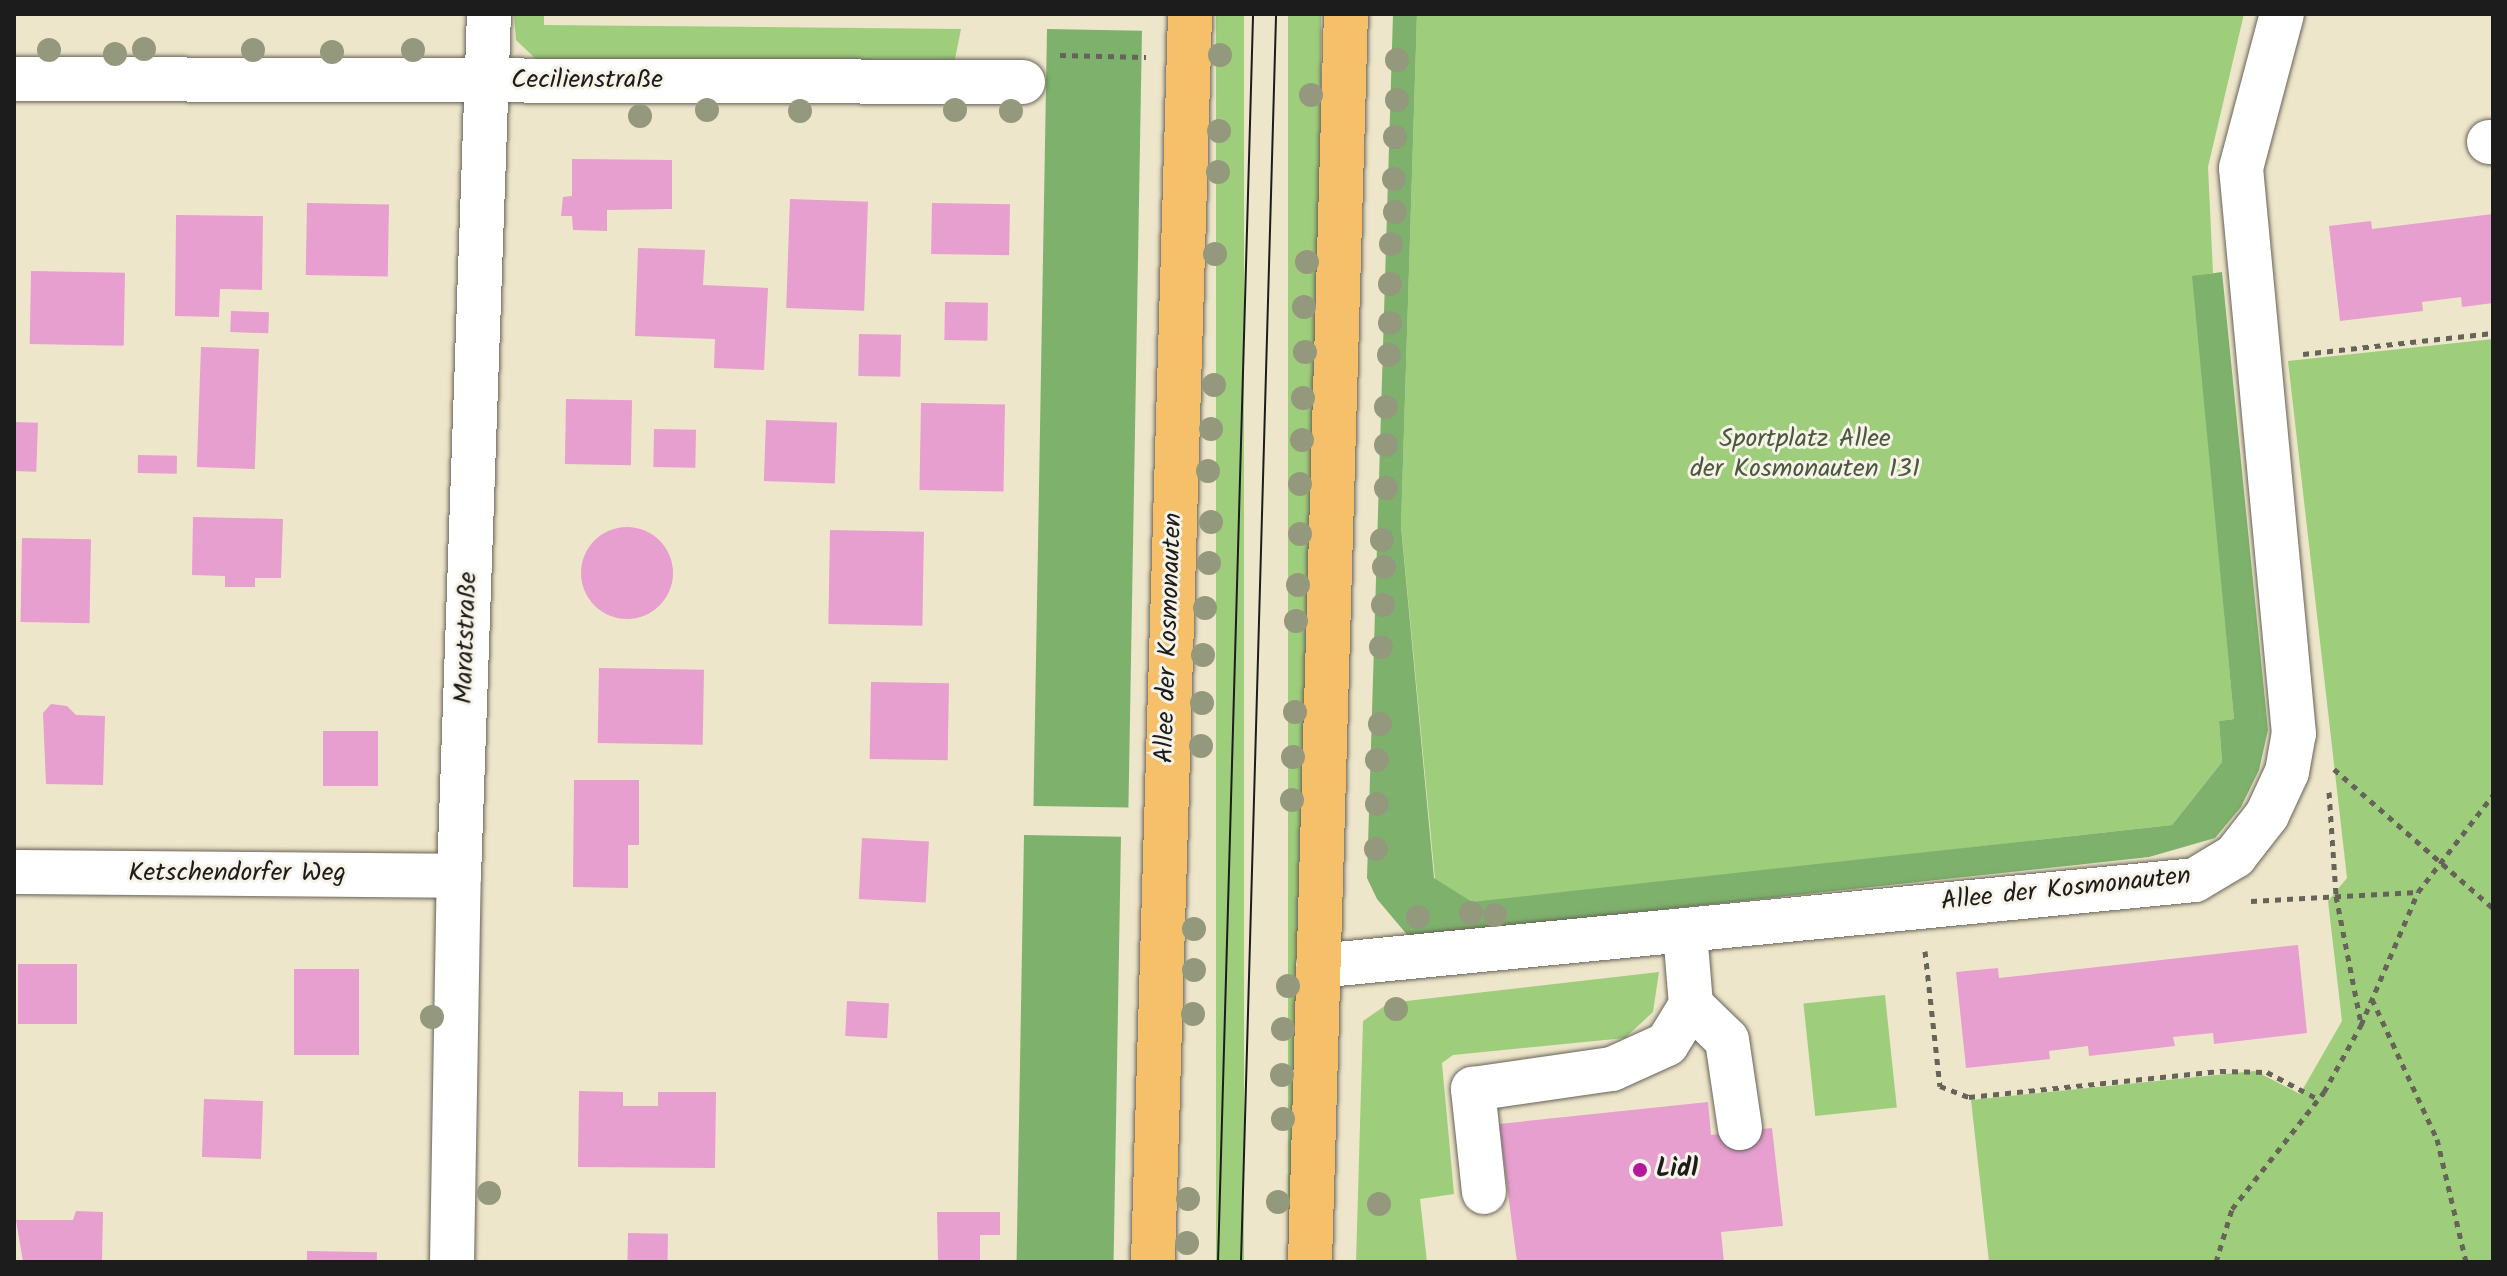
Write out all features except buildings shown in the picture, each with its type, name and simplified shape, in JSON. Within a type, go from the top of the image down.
[{"type":"main road","name":"Allee der Kosmonauten","points":[[1153,1262],[1190,14]]},
{"type":"main road","points":[[1310,1262],[1346,14]]},
{"type":"street","name":"Maratstraße","points":[[452,1262],[459,876],[489,14]]},
{"type":"street","name":"Allee der Kosmonauten","points":[[1318,966],[2195,880],[2235,856],[2267,815],[2287,772],[2294,734],[2241,168],[2282,14]]},
{"type":"street","name":"Cecilienstraße","points":[[14,79],[1023,82]]},
{"type":"street","name":"Ketschendorfer Weg","points":[[14,872],[459,876]]},
{"type":"street","points":[[1484,1192],[1473,1089],[1612,1069],[1667,1044],[1691,1005],[1685,932]]},
{"type":"street","points":[[1691,1005],[1727,1040],[1740,1128]]},
{"type":"path","points":[[1023,82],[1056,55],[1151,57]]},
{"type":"path","points":[[2297,355],[2493,333]]},
{"type":"path","points":[[2361,1025],[2336,896],[2326,763],[2493,908]]},
{"type":"path","points":[[2216,1262],[2232,1209],[2318,1099],[2361,1025],[2418,892],[2493,795]]},
{"type":"path","points":[[2241,902],[2418,892]]},
{"type":"path","points":[[1923,938],[1940,1086],[1969,1097],[2220,1071],[2267,1072],[2318,1099]]},
{"type":"path","points":[[2372,999],[2437,1139],[2466,1262]]},
{"type":"green space","points":[[514,14],[544,14],[544,25],[961,29],[954,64],[537,60],[516,40]]},
{"type":"green space","points":[[1216,14],[1244,14],[1244,1262],[1216,1262]]},
{"type":"green space","points":[[1288,14],[1321,14],[1321,1262],[1288,1262]]},
{"type":"green space","points":[[1393,14],[1417,14],[1401,526],[1434,878],[1472,902],[2172,825],[2222,762],[2219,721],[2234,719],[2192,276],[2222,272],[2268,730],[2259,770],[2241,807],[2215,838],[2149,857],[1409,937],[1377,899],[1367,878]]},
{"type":"green space","name":"Sportplatz Allee der Kosmonauten 131","points":[[1417,14],[2244,14],[2208,167],[2213,273],[2193,277],[2234,719],[2219,721],[2222,762],[2172,825],[1472,903],[1435,879],[1401,525]]},
{"type":"green space","points":[[1047,29],[1142,31],[1128,808],[1033,806]]},
{"type":"green space","points":[[2493,339],[2493,1262],[1989,1262],[1971,1100],[2255,1071],[2300,1094],[2342,1021],[2328,901],[2347,878],[2288,361]]},
{"type":"green space","points":[[1024,835],[1121,837],[1114,1262],[1017,1262]]},
{"type":"green space","points":[[1659,972],[1653,1012],[1625,1038],[1453,1055],[1442,1063],[1454,1194],[1420,1199],[1427,1262],[1356,1262],[1363,1021],[1389,1003]]},
{"type":"green space","points":[[1885,995],[1897,1107],[1815,1116],[1803,1004]]},
{"type":"tram line","points":[[1218,1262],[1253,14]]},
{"type":"tram line","points":[[1241,1262],[1276,14]]},
{"type":"place","name":"Lidl","points":[[1640,1170]]}]
